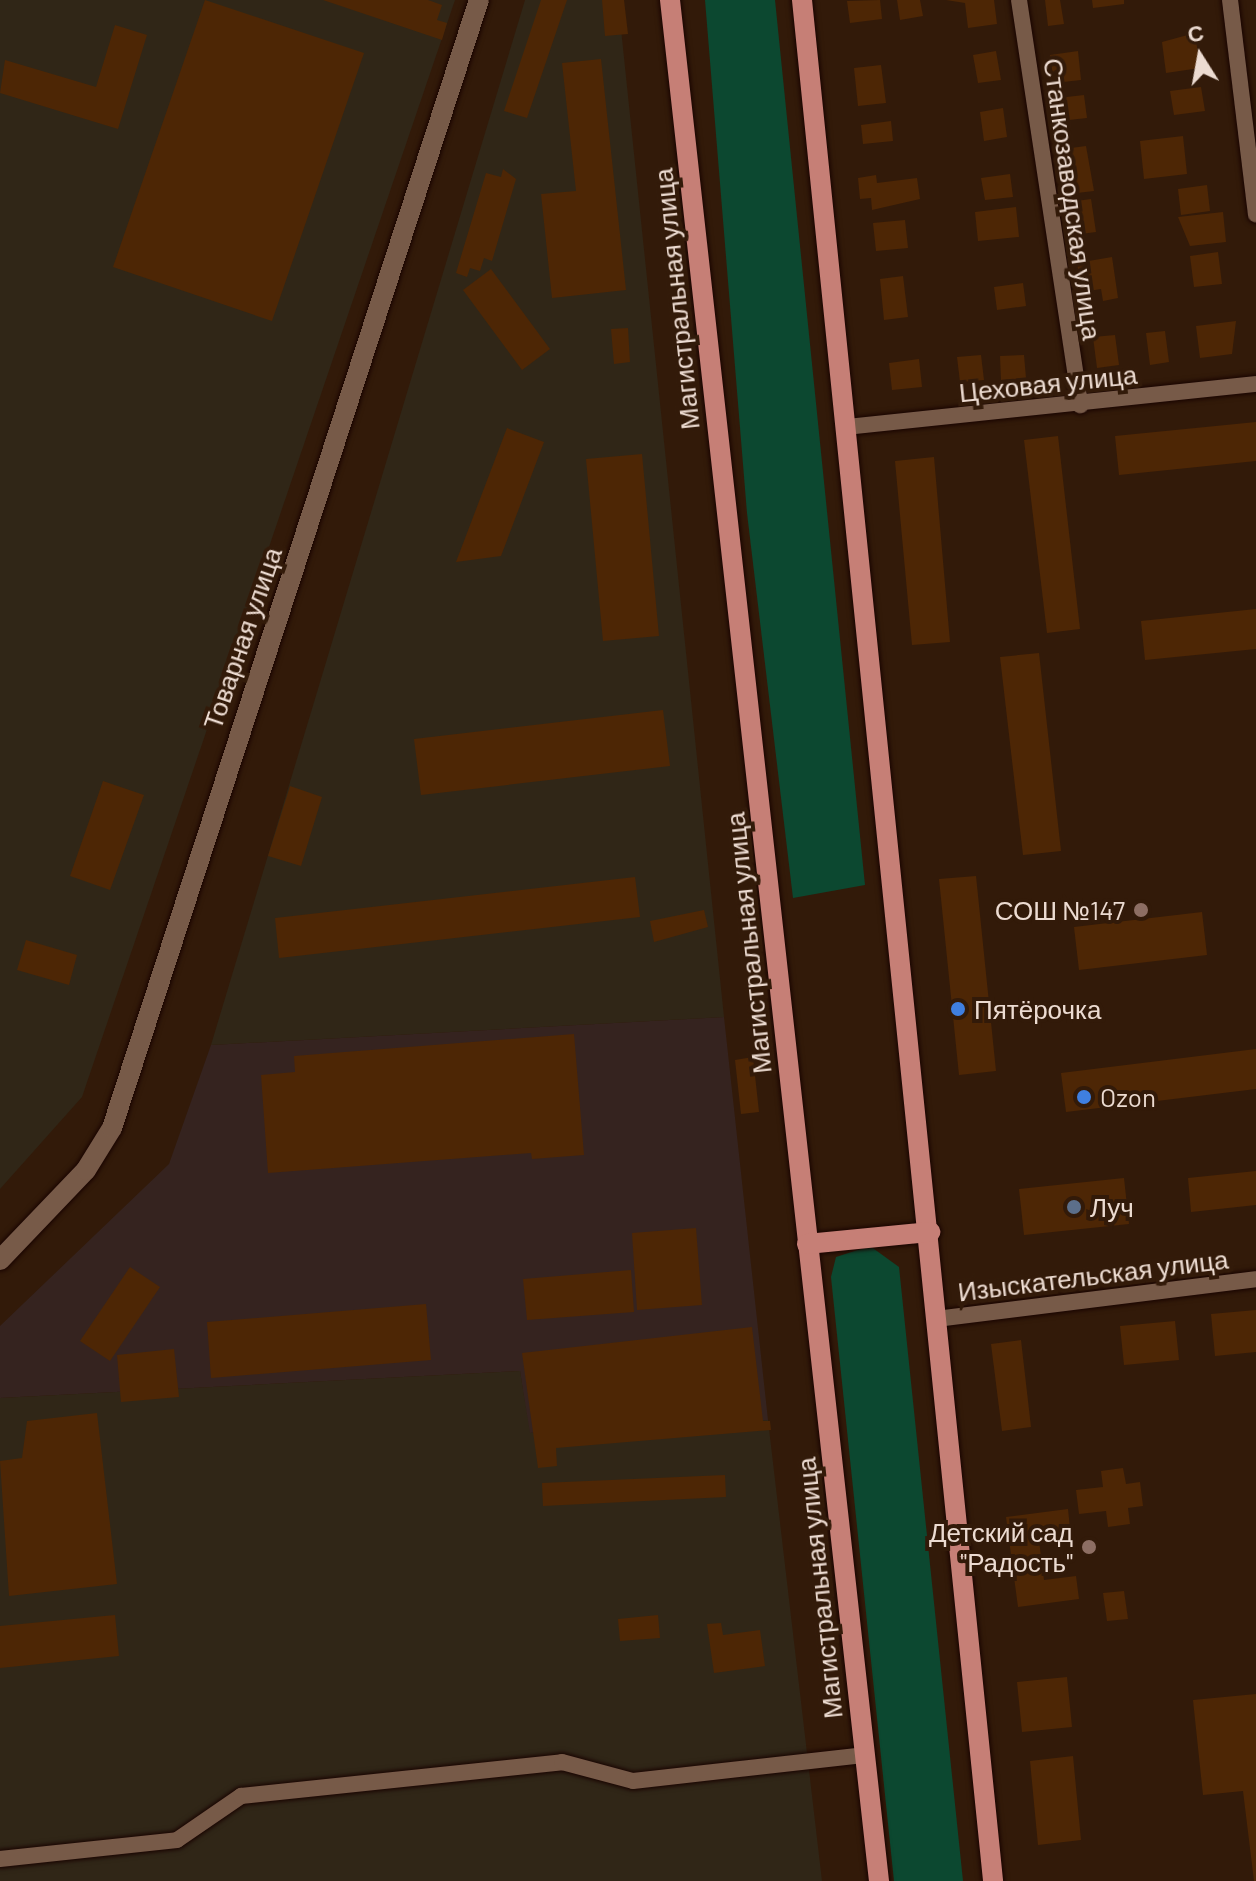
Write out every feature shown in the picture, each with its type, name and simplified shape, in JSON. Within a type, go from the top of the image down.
[{"type":"main road","name":"Магистральная улица","points":[[670,0],[879,1881]]},
{"type":"main road","points":[[802,0],[930,1232],[936,1319],[993,1881]]},
{"type":"main road","points":[[807,1244],[930,1232]]},
{"type":"street","name":"Товарная улица","points":[[0,1260],[86,1170],[112,1128],[479,0]]},
{"type":"street","name":"Станкозаводская улица","points":[[1019,0],[1080,405]]},
{"type":"street","points":[[1230,0],[1256,214]]},
{"type":"street","name":"Цеховая улица","points":[[846,427],[1080,405],[1256,384]]},
{"type":"street","name":"Изыскательская улица","points":[[936,1319],[1256,1279]]},
{"type":"street","points":[[0,1859],[177,1840],[241,1796],[562,1762],[633,1781],[864,1755]]},
{"type":"shaded area","points":[[0,0],[455,0],[82,1097],[0,1189]]},
{"type":"shaded area","points":[[525,0],[618,0],[724,1017],[211,1045]]},
{"type":"shaded area","points":[[724,1017],[768,1420],[529,1433],[520,1371],[0,1398],[0,1326],[169,1164],[211,1045]]},
{"type":"shaded area","points":[[520,1371],[530,1433],[768,1420],[822,1881],[0,1881],[0,1398]]},
{"type":"green space","points":[[705,0],[775,0],[865,885],[793,898],[747,513]]},
{"type":"green space","points":[[870,1246],[899,1267],[963,1881],[894,1881],[831,1277],[836,1257]]},
{"type":"building","points":[[205,0],[364,53],[272,321],[113,267]]},
{"type":"building","points":[[323,0],[428,0],[442,5],[437,20],[447,23],[442,40]]},
{"type":"building","points":[[541,0],[567,0],[527,118],[504,111]]},
{"type":"building","points":[[602,0],[624,0],[628,34],[605,36]]},
{"type":"building","points":[[880,0],[882,19],[850,23],[847,1]]},
{"type":"building","points":[[897,0],[920,0],[923,16],[900,20]]},
{"type":"building","points":[[946,0],[994,0],[997,24],[968,28],[965,3]]},
{"type":"building","points":[[1045,0],[1060,0],[1064,24],[1048,26]]},
{"type":"building","points":[[1092,0],[1124,0],[1124,4],[1093,8]]},
{"type":"building","points":[[115,25],[147,35],[118,129],[0,93],[5,60],[96,87]]},
{"type":"building","points":[[1195,33],[1200,68],[1166,73],[1162,42]]},
{"type":"building","points":[[996,51],[1001,80],[978,83],[973,55]]},
{"type":"building","points":[[1078,51],[1081,80],[1054,83],[1050,55]]},
{"type":"building","points":[[601,59],[626,290],[552,298],[541,194],[576,191],[562,63]]},
{"type":"building","points":[[881,65],[886,103],[858,106],[854,68]]},
{"type":"building","points":[[1201,87],[1205,111],[1174,115],[1170,91]]},
{"type":"building","points":[[1084,95],[1087,118],[1060,121],[1058,98]]},
{"type":"building","points":[[1003,108],[1007,137],[984,141],[980,112]]},
{"type":"building","points":[[891,121],[893,141],[863,144],[861,125]]},
{"type":"building","points":[[1183,136],[1187,174],[1144,179],[1140,141]]},
{"type":"building","points":[[1086,146],[1094,191],[1068,194],[1056,150]]},
{"type":"building","points":[[503,169],[516,179],[492,261],[484,258],[480,271],[470,268],[467,277],[456,273],[486,173],[501,177]]},
{"type":"building","points":[[1010,174],[1013,197],[985,200],[981,178]]},
{"type":"building","points":[[876,175],[877,183],[917,178],[920,199],[872,210],[871,198],[860,199],[858,178]]},
{"type":"building","points":[[1207,185],[1210,211],[1181,215],[1178,189]]},
{"type":"building","points":[[1091,199],[1096,232],[1073,235],[1069,202]]},
{"type":"building","points":[[1016,207],[1019,237],[978,241],[975,212]]},
{"type":"building","points":[[1223,212],[1226,242],[1190,246],[1178,217]]},
{"type":"building","points":[[905,220],[908,248],[876,251],[873,223]]},
{"type":"building","points":[[1218,252],[1222,284],[1194,287],[1190,256]]},
{"type":"building","points":[[1112,257],[1118,298],[1103,301],[1101,289],[1082,292],[1077,263]]},
{"type":"building","points":[[491,269],[550,349],[522,370],[463,290]]},
{"type":"building","points":[[903,276],[908,317],[884,320],[880,279]]},
{"type":"building","points":[[1023,283],[1026,306],[997,310],[994,287]]},
{"type":"building","points":[[1236,321],[1232,354],[1200,358],[1196,326]]},
{"type":"building","points":[[628,328],[630,362],[614,364],[611,329]]},
{"type":"building","points":[[1165,331],[1169,362],[1150,365],[1146,333]]},
{"type":"building","points":[[1115,335],[1119,365],[1097,368],[1093,337]]},
{"type":"building","points":[[981,355],[984,380],[960,382],[957,357]]},
{"type":"building","points":[[1024,355],[1026,378],[1001,380],[1000,356]]},
{"type":"building","points":[[919,359],[922,387],[892,390],[889,363]]},
{"type":"building","points":[[1256,422],[1256,461],[1119,475],[1115,436]]},
{"type":"building","points":[[507,428],[544,442],[501,556],[456,562]]},
{"type":"building","points":[[1058,436],[1080,629],[1047,633],[1024,440]]},
{"type":"building","points":[[642,454],[659,636],[603,641],[586,459]]},
{"type":"building","points":[[934,457],[950,642],[912,645],[895,461]]},
{"type":"building","points":[[1256,609],[1256,649],[1145,660],[1141,621]]},
{"type":"building","points":[[1039,653],[1061,851],[1023,855],[1000,657]]},
{"type":"building","points":[[663,710],[670,766],[421,795],[414,739]]},
{"type":"building","points":[[103,781],[144,795],[110,890],[70,876]]},
{"type":"building","points":[[290,786],[322,797],[301,866],[268,856]]},
{"type":"building","points":[[976,876],[996,1071],[959,1075],[939,879]]},
{"type":"building","points":[[635,877],[640,917],[279,958],[275,918]]},
{"type":"building","points":[[704,910],[708,927],[654,942],[650,921]]},
{"type":"building","points":[[1202,912],[1207,955],[1079,970],[1074,927]]},
{"type":"building","points":[[26,940],[77,955],[69,985],[17,970]]},
{"type":"building","points":[[574,1034],[584,1155],[532,1159],[531,1153],[268,1173],[261,1075],[295,1072],[294,1056]]},
{"type":"building","points":[[1256,1049],[1256,1089],[1066,1112],[1061,1073]]},
{"type":"building","points":[[753,1057],[759,1112],[741,1114],[735,1060]]},
{"type":"building","points":[[1256,1171],[1256,1205],[1191,1212],[1188,1178]]},
{"type":"building","name":"Луч","points":[[1124,1178],[1129,1224],[1024,1235],[1019,1189]]},
{"type":"building","points":[[696,1228],[702,1305],[637,1310],[632,1233]]},
{"type":"building","points":[[130,1267],[160,1287],[110,1361],[80,1341]]},
{"type":"building","points":[[631,1270],[634,1312],[527,1320],[523,1279]]},
{"type":"building","points":[[426,1304],[431,1360],[211,1378],[207,1322]]},
{"type":"building","points":[[1256,1310],[1256,1352],[1215,1356],[1211,1314]]},
{"type":"building","points":[[1175,1321],[1179,1360],[1124,1365],[1120,1326]]},
{"type":"building","points":[[752,1327],[763,1421],[770,1421],[771,1430],[556,1448],[557,1466],[538,1468],[522,1353]]},
{"type":"building","points":[[1021,1340],[1031,1427],[1002,1431],[991,1344]]},
{"type":"building","points":[[174,1349],[179,1397],[121,1402],[117,1355]]},
{"type":"building","points":[[97,1413],[117,1584],[9,1596],[0,1461],[22,1458],[27,1421]]},
{"type":"building","points":[[1123,1468],[1126,1484],[1140,1482],[1143,1506],[1128,1508],[1130,1524],[1108,1527],[1106,1511],[1079,1514],[1076,1490],[1103,1487],[1101,1471]]},
{"type":"building","points":[[725,1475],[726,1497],[543,1506],[542,1483]]},
{"type":"building","points":[[1068,1509],[1070,1528],[1038,1533],[1044,1580],[1076,1576],[1079,1599],[1018,1607],[1006,1517]]},
{"type":"building","points":[[1124,1591],[1128,1619],[1107,1621],[1103,1593]]},
{"type":"building","points":[[115,1615],[119,1656],[0,1668],[0,1626]]},
{"type":"building","points":[[658,1615],[660,1638],[620,1641],[618,1619]]},
{"type":"building","points":[[721,1623],[723,1635],[760,1630],[765,1666],[714,1673],[707,1624]]},
{"type":"building","points":[[1067,1677],[1072,1727],[1022,1732],[1017,1682]]},
{"type":"building","points":[[1256,1694],[1254,1881],[1243,1791],[1203,1795],[1193,1700]]},
{"type":"building","points":[[1073,1756],[1081,1840],[1038,1845],[1030,1761]]},
{"type":"place","name":"СОШ №147","points":[[1141,910]]},
{"type":"place","name":"Пятёрочка","points":[[958,1009]]},
{"type":"place","name":"Ozon","points":[[1084,1097]]},
{"type":"place","name":"Луч","points":[[1074,1207]]},
{"type":"place","name":"Детский сад \"Радость\"","points":[[1089,1547]]}]
